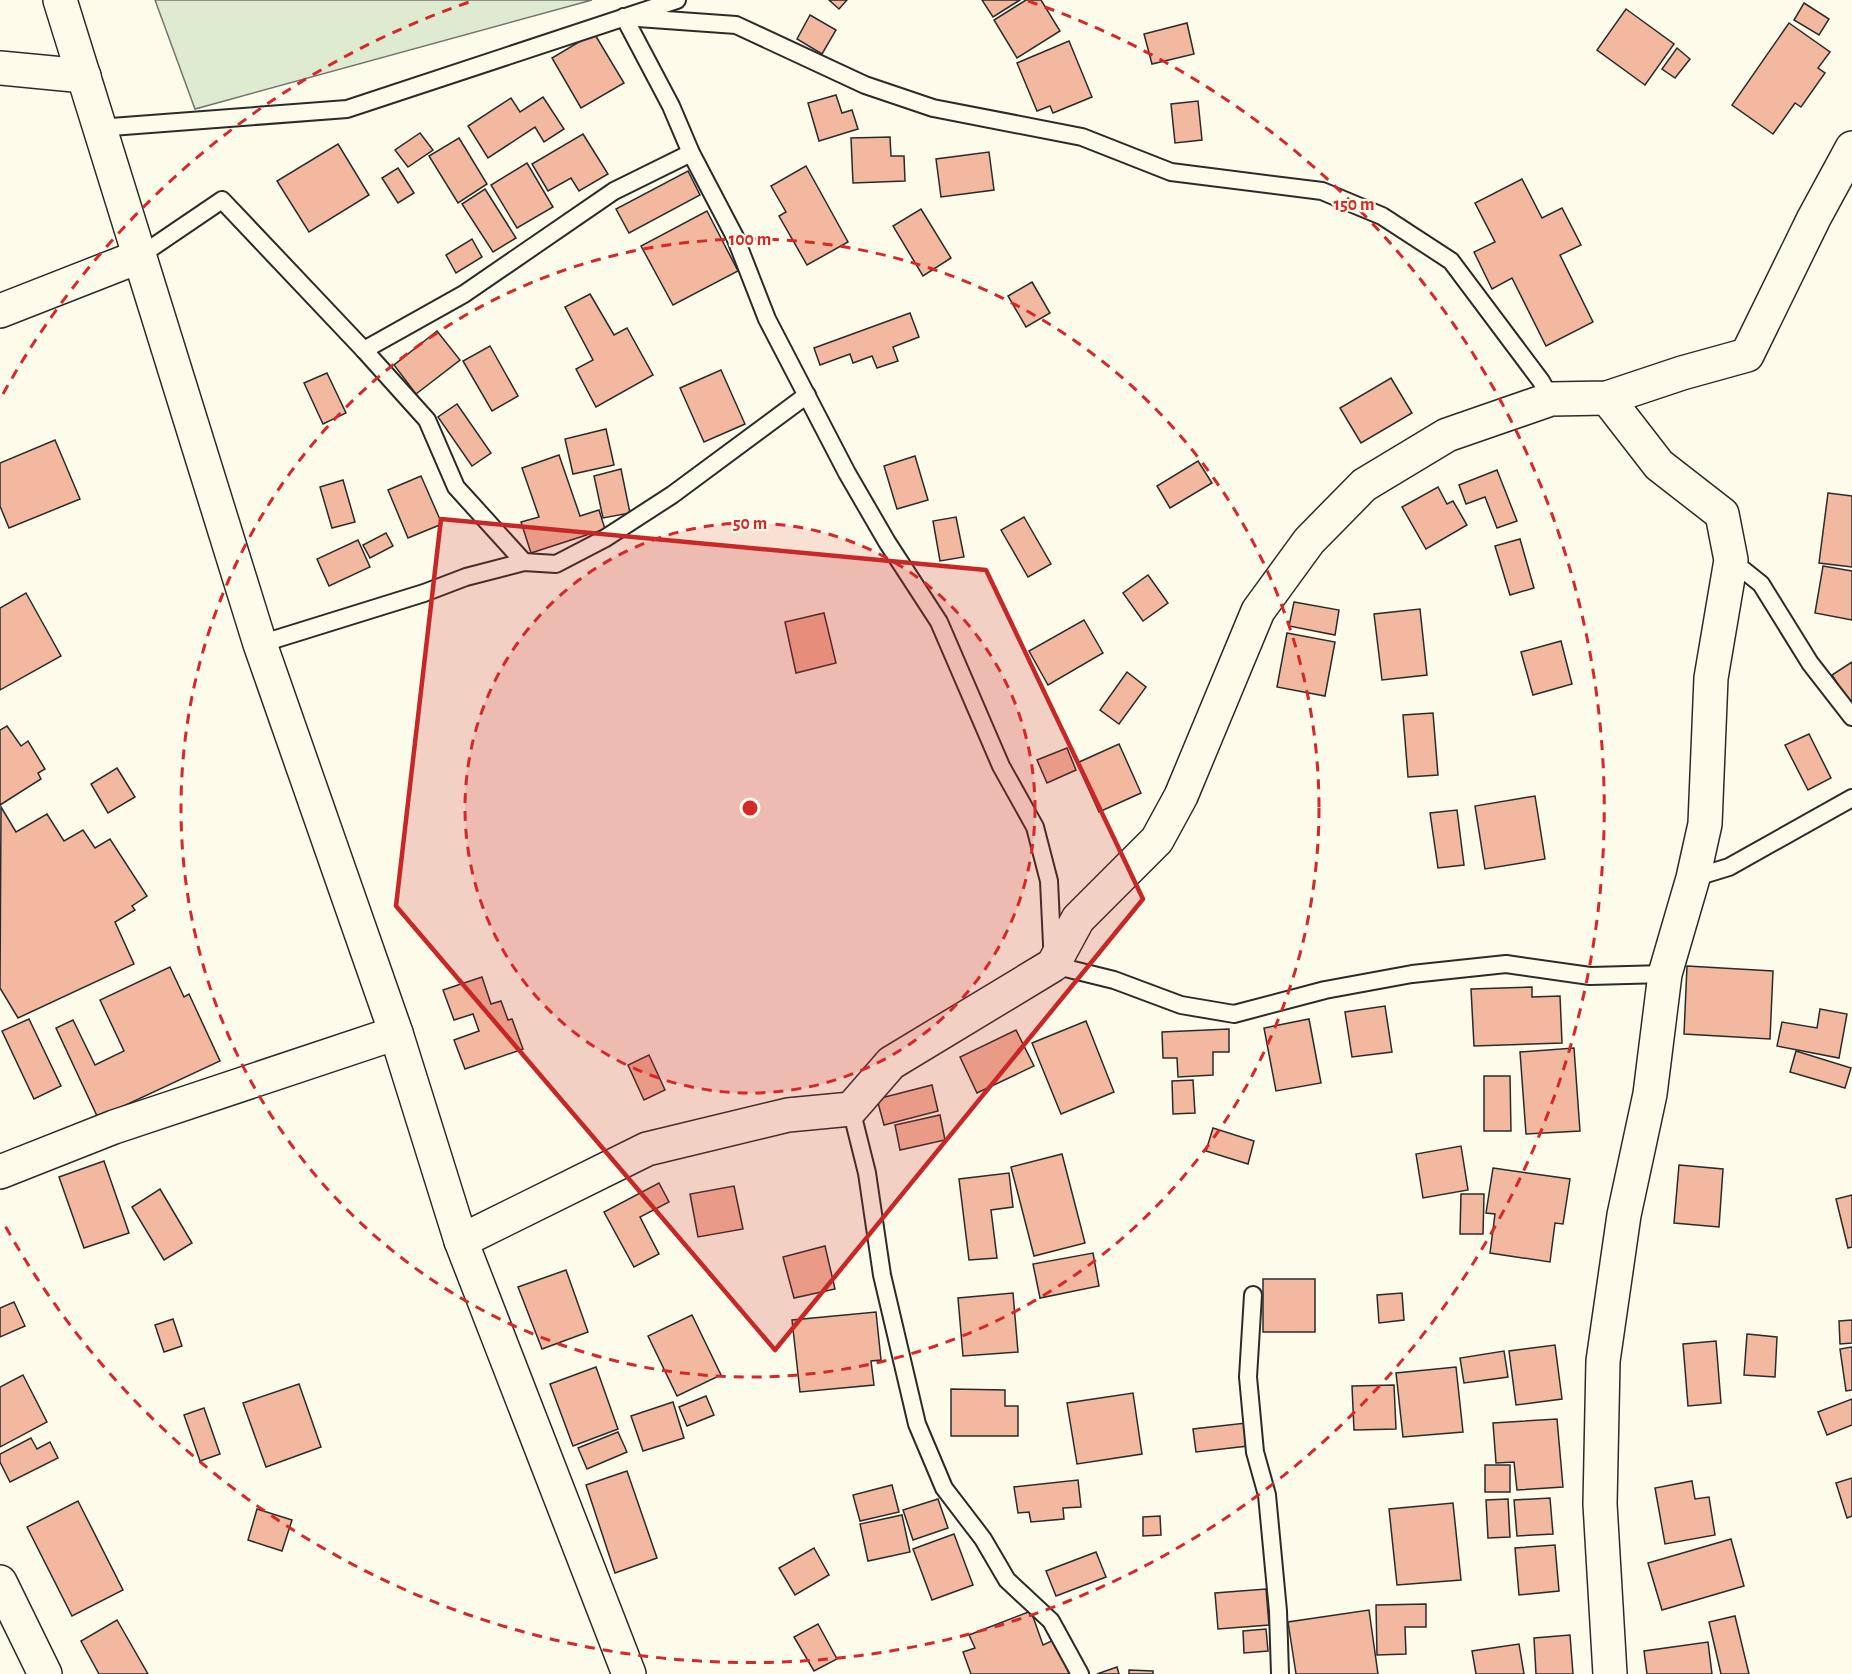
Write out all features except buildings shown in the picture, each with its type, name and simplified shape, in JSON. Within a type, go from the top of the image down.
[{"type":"street","points":[[60,0],[260,644],[396,1033],[461,1241],[629,1674]]},
{"type":"street","points":[[0,68],[84,76]]},
{"type":"street","points":[[461,1241],[647,1149],[788,1115],[851,1109],[891,1063],[1053,965],[1078,919],[1157,840],[1181,796],[1258,611],[1309,541],[1364,485],[1447,435],[1551,399],[1607,398],[1747,355],[1814,218],[1852,148]]},
{"type":"street","points":[[0,311],[138,257]]},
{"type":"street","points":[[1607,398],[1659,465],[1722,514],[1731,560],[1711,678],[1705,824],[1693,878],[1665,974],[1650,1094],[1624,1215],[1603,1361],[1600,1504],[1610,1674]]},
{"type":"street","points":[[0,1172],[114,1127],[396,1033]]},
{"type":"street","points":[[0,1582],[45,1674]]},
{"type":"lane","points":[[98,128],[347,109],[676,0]]},
{"type":"lane","points":[[624,17],[671,106],[691,153],[735,237],[767,319],[882,532],[939,622],[1001,766],[1035,827],[1049,880],[1053,965],[1114,980],[1181,1005],[1234,1014],[1325,990],[1401,976],[1506,964],[1590,976],[1665,974]]},
{"type":"lane","points":[[624,17],[736,25],[865,85],[933,108],[1082,137],[1171,172],[1322,191],[1382,216],[1451,261],[1541,381],[1551,399]]},
{"type":"lane","points":[[364,350],[464,294],[614,191],[691,153]]},
{"type":"lane","points":[[138,257],[222,200],[427,420],[456,487],[524,562]]},
{"type":"lane","points":[[260,644],[466,578],[524,562],[556,564],[604,539],[672,495],[807,395]]},
{"type":"lane","points":[[1731,560],[1761,584],[1810,663],[1852,717]]},
{"type":"lane","points":[[1693,878],[1729,867],[1852,798]]},
{"type":"lane","points":[[851,1109],[867,1173],[882,1275],[917,1424],[944,1488],[983,1539],[1008,1580],[1051,1621],[1080,1674]]},
{"type":"lane","points":[[1253,1294],[1248,1377],[1255,1452],[1267,1495],[1278,1611],[1280,1674]]},
{"type":"highlighted area","points":[[441,519],[986,570],[1143,899],[775,1350],[396,906]]},
{"type":"green space","points":[[155,0],[592,0],[195,109]]}]
